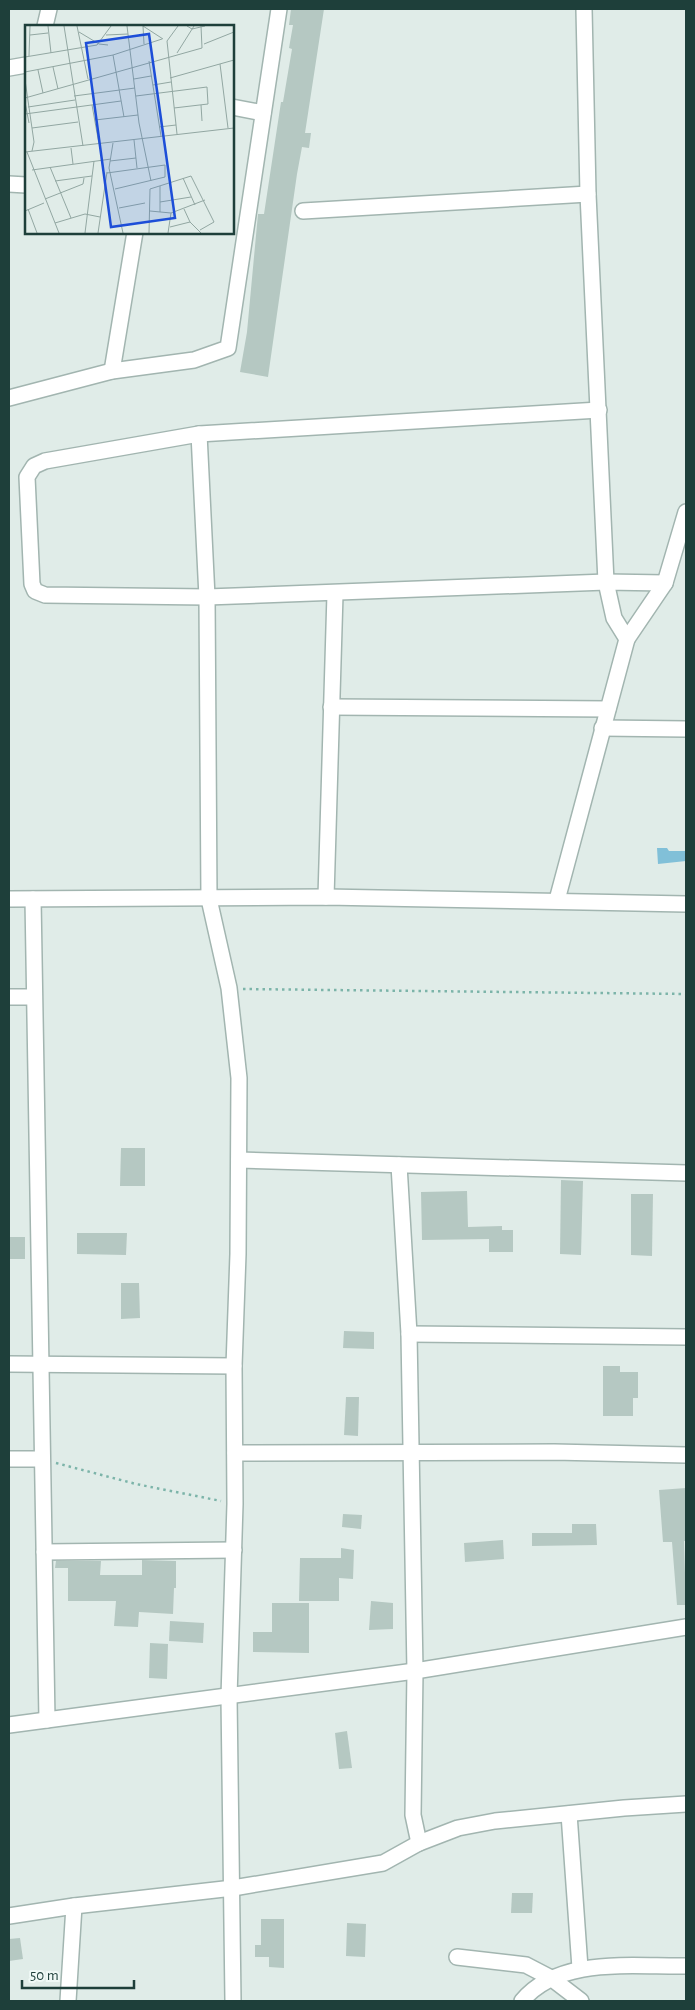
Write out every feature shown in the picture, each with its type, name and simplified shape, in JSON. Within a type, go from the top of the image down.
[{"type":"street","points":[[45,25],[49,9]]},
{"type":"street","points":[[9,398],[112,371],[194,360],[228,348],[279,9]]},
{"type":"street","points":[[584,9],[588,194],[606,582],[614,618],[628,639]]},
{"type":"street","points":[[9,68],[25,65]]},
{"type":"street","points":[[234,107],[263,113]]},
{"type":"street","points":[[9,184],[25,185]]},
{"type":"street","points":[[303,211],[588,194]]},
{"type":"street","points":[[112,371],[135,234]]},
{"type":"street","points":[[599,410],[199,434],[46,461],[34,466],[27,477],[32,584],[36,591],[45,594],[206,597],[335,594],[606,582],[665,582]]},
{"type":"street","points":[[199,434],[206,597],[209,899],[230,988],[239,1078],[234,1366],[235,1504],[229,1697],[233,2001]]},
{"type":"street","points":[[557,900],[602,728],[628,639],[665,582],[686,512]]},
{"type":"street","points":[[326,898],[335,594]]},
{"type":"street","points":[[331,707],[608,709]]},
{"type":"street","points":[[602,728],[686,729]]},
{"type":"street","points":[[9,899],[326,898],[557,900],[686,904]]},
{"type":"street","points":[[32,899],[47,1720]]},
{"type":"street","points":[[9,997],[34,997]]},
{"type":"street","points":[[239,1160],[686,1173]]},
{"type":"street","points":[[399,1165],[409,1334],[409,1453],[415,1671],[413,1815],[419,1843]]},
{"type":"street","points":[[409,1334],[686,1337]]},
{"type":"street","points":[[9,1364],[234,1366]]},
{"type":"street","points":[[235,1453],[686,1454]]},
{"type":"street","points":[[9,1460],[42,1459]]},
{"type":"street","points":[[44,1552],[234,1550]]},
{"type":"street","points":[[9,1725],[415,1671],[686,1627]]},
{"type":"street","points":[[9,1916],[74,1906],[233,1888],[383,1863],[419,1843],[458,1828],[569,1814],[686,1804]]},
{"type":"street","points":[[569,1814],[580,1968]]},
{"type":"street","points":[[68,2001],[74,1906]]},
{"type":"street","points":[[457,1957],[526,1965],[551,1978],[581,2001]]},
{"type":"street","points":[[522,2001],[529,1992],[551,1978],[580,1968],[686,1966]]},
{"type":"path","points":[[230,988],[686,994]]},
{"type":"path","points":[[42,1459],[136,1484],[235,1504]]},
{"type":"water","points":[[657,848],[667,848],[669,851],[686,851],[686,861],[658,864]]},
{"type":"building","points":[[291,9],[324,9],[305,133],[311,133],[309,148],[302,147],[297,174],[268,377],[240,372],[247,332],[258,214],[264,214],[281,102],[283,102],[292,49],[289,48],[293,25],[289,25]]},
{"type":"building","points":[[121,1148],[145,1148],[145,1186],[120,1186]]},
{"type":"building","points":[[561,1180],[583,1181],[581,1255],[560,1254]]},
{"type":"building","points":[[467,1191],[468,1227],[502,1226],[502,1230],[513,1230],[513,1252],[489,1252],[489,1239],[422,1240],[421,1192]]},
{"type":"building","points":[[631,1194],[653,1194],[652,1256],[631,1255]]},
{"type":"building","points":[[77,1233],[127,1233],[126,1255],[77,1254]]},
{"type":"building","points":[[9,1237],[25,1237],[25,1259],[9,1259]]},
{"type":"building","points":[[121,1283],[139,1283],[140,1318],[121,1319]]},
{"type":"building","points":[[344,1331],[374,1332],[374,1349],[343,1348]]},
{"type":"building","points":[[603,1366],[620,1366],[620,1372],[638,1372],[638,1398],[633,1398],[633,1416],[603,1416]]},
{"type":"building","points":[[346,1397],[359,1397],[358,1436],[344,1435]]},
{"type":"building","points":[[686,1488],[686,1541],[684,1541],[686,1605],[677,1605],[672,1542],[663,1542],[659,1490]]},
{"type":"building","points":[[343,1514],[362,1515],[361,1529],[342,1527]]},
{"type":"building","points":[[572,1524],[596,1524],[597,1545],[532,1546],[532,1533],[572,1533]]},
{"type":"building","points":[[503,1540],[504,1559],[465,1562],[464,1543]]},
{"type":"building","points":[[341,1548],[354,1550],[353,1579],[339,1578],[339,1601],[299,1601],[300,1558],[341,1558]]},
{"type":"building","points":[[142,1560],[176,1561],[176,1588],[174,1588],[173,1614],[139,1612],[138,1627],[114,1626],[116,1601],[68,1601],[68,1568],[55,1568],[56,1561],[101,1561],[100,1575],[142,1575]]},
{"type":"building","points":[[371,1601],[393,1603],[393,1629],[369,1630]]},
{"type":"building","points":[[272,1603],[309,1603],[309,1653],[253,1652],[253,1632],[272,1632]]},
{"type":"building","points":[[170,1621],[204,1623],[203,1643],[169,1641]]},
{"type":"building","points":[[150,1643],[168,1644],[167,1679],[149,1678]]},
{"type":"building","points":[[347,1731],[352,1768],[339,1769],[335,1733]]},
{"type":"building","points":[[512,1893],[533,1893],[532,1913],[511,1913]]},
{"type":"building","points":[[261,1919],[284,1919],[284,1968],[269,1967],[269,1957],[255,1957],[255,1945],[261,1945]]},
{"type":"building","points":[[347,1923],[366,1924],[365,1957],[346,1956]]},
{"type":"building","points":[[20,1938],[23,1959],[9,1961],[9,1939]]}]
